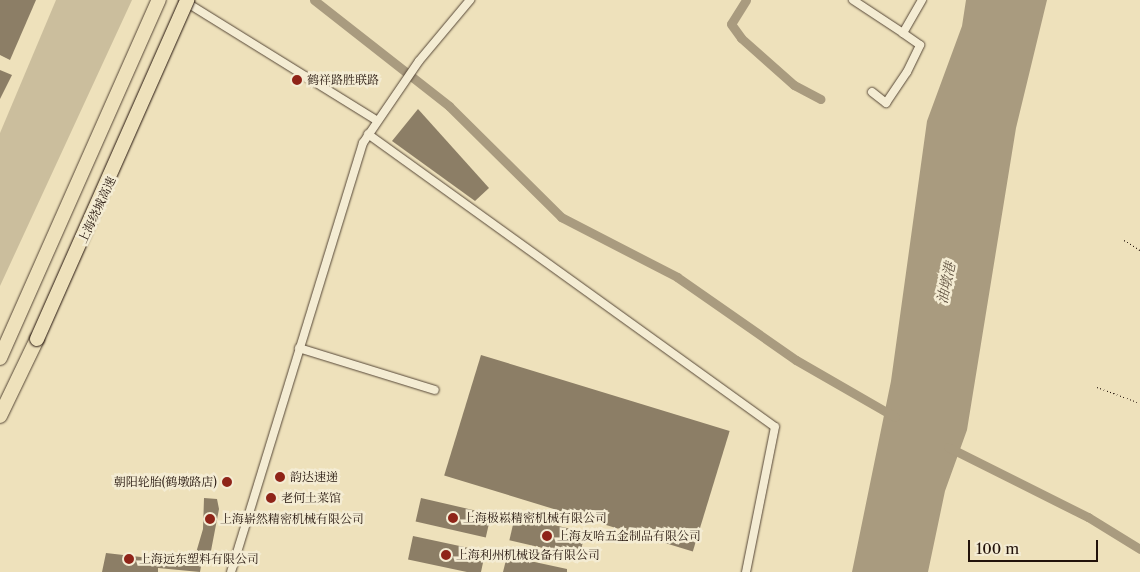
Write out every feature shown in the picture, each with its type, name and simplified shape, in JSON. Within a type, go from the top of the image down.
[{"type":"highway","name":"上海绕城高速","points":[[0,358],[159,0]]},
{"type":"highway","name":"上海绕城高速","points":[[0,416],[37,339],[187,0]]},
{"type":"street","points":[[182,0],[376,120]]},
{"type":"street","points":[[231,572],[299,348],[368,134],[419,60],[470,0]]},
{"type":"street","points":[[853,0],[920,45],[907,72],[886,103],[872,92]]},
{"type":"street","points":[[903,33],[922,0]]},
{"type":"street","points":[[368,134],[775,427],[746,572]]},
{"type":"street","points":[[299,348],[435,390]]},
{"type":"path","points":[[1124,240],[1140,250]]},
{"type":"path","points":[[1097,387],[1140,403]]},
{"type":"shaded area","points":[[56,0],[132,0],[0,286],[0,133]]},
{"type":"water","name":"油墩港","points":[[966,0],[1047,0],[1016,128],[967,430],[945,491],[928,572],[852,572],[891,381],[927,121],[962,26]]},
{"type":"building","points":[[0,0],[36,0],[10,60],[0,55]]},
{"type":"building","points":[[0,70],[12,75],[0,99]]},
{"type":"building","points":[[418,109],[489,188],[475,201],[392,141]]},
{"type":"building","points":[[481,355],[730,431],[693,552],[444,475]]},
{"type":"building","points":[[204,498],[217,499],[219,509],[210,556],[203,555],[200,572],[158,568],[158,572],[102,572],[106,553],[193,563],[203,529]]},
{"type":"building","name":"上海极崧精密机械有限公司","points":[[421,498],[491,514],[486,538],[416,521]]},
{"type":"building","name":"上海友哈五金制品有限公司","points":[[515,516],[585,532],[580,557],[509,540]]},
{"type":"building","name":"上海利州机械设备有限公司","points":[[413,536],[485,551],[481,572],[467,572],[408,559]]},
{"type":"building","points":[[507,556],[567,569],[567,572],[503,572]]},
{"type":"waterway","points":[[314,0],[449,106],[561,217],[677,277],[796,360],[895,417]]},
{"type":"waterway","points":[[746,0],[731,24],[741,38],[794,85],[820,99]]},
{"type":"waterway","points":[[948,447],[1088,517],[1140,549]]},
{"type":"place","name":"鹤祥路胜联路","points":[[297,80]]},
{"type":"place","name":"韵达速递","points":[[280,477]]},
{"type":"place","name":"朝阳轮胎(鹤墩路店)","points":[[227,482]]},
{"type":"place","name":"老何土菜馆","points":[[271,498]]},
{"type":"place","name":"上海极崧精密机械有限公司","points":[[453,518]]},
{"type":"place","name":"上海崭然精密机械有限公司","points":[[210,519]]},
{"type":"place","name":"上海友哈五金制品有限公司","points":[[547,536]]},
{"type":"place","name":"上海利州机械设备有限公司","points":[[446,555]]},
{"type":"place","name":"上海远东塑料有限公司","points":[[129,559]]}]
